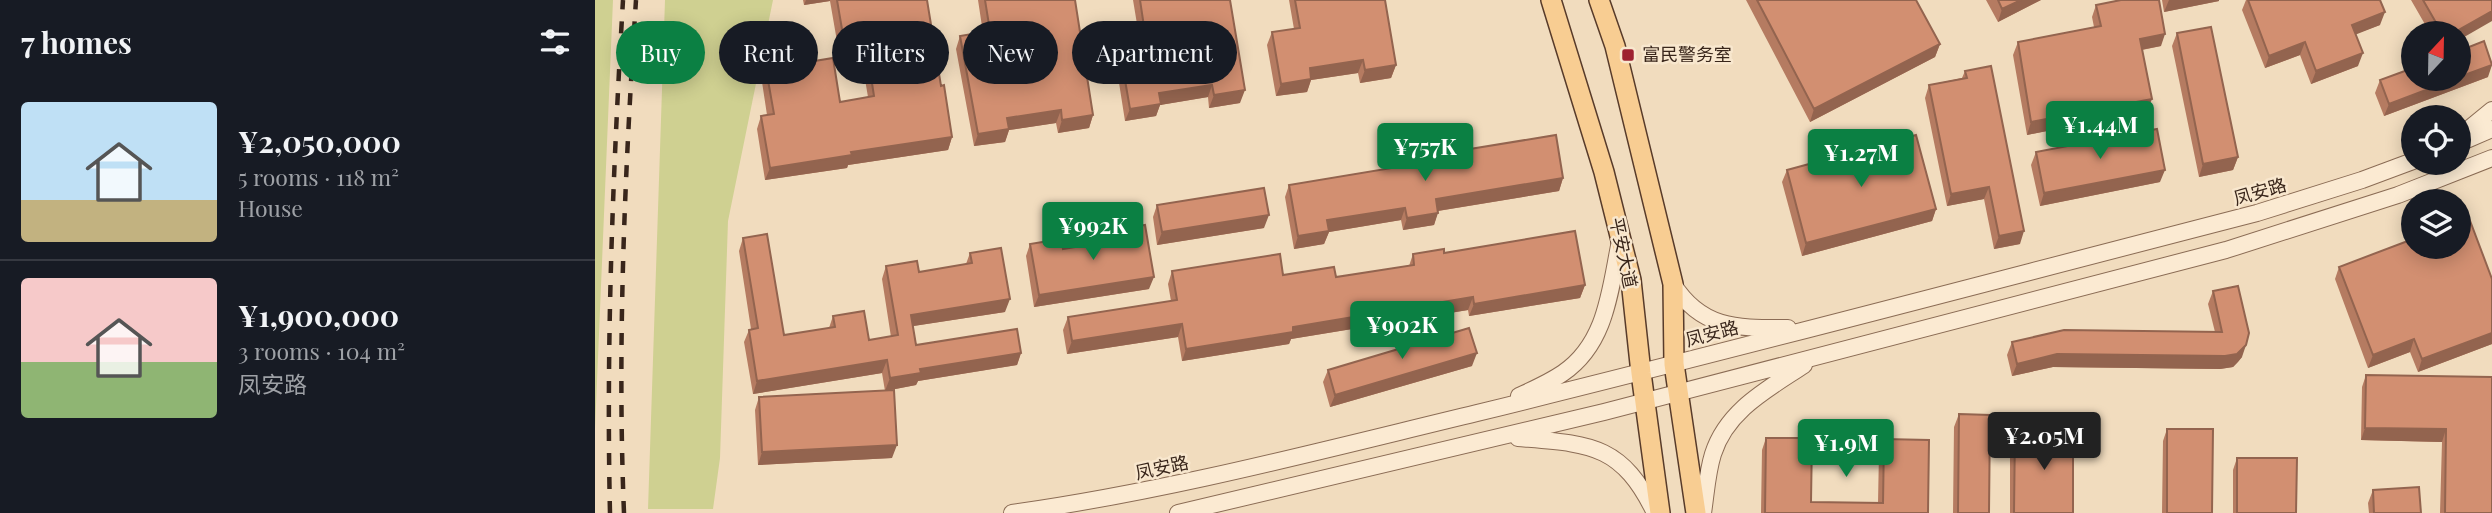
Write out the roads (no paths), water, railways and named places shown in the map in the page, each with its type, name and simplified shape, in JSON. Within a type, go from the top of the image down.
[{"type":"main road","name":"平安大道","points":[[1551,0],[1604,172],[1630,281],[1658,513]]},
{"type":"main road","points":[[1599,0],[1615,46],[1673,284],[1674,364],[1696,513]]},
{"type":"street","points":[[2471,127],[2492,110]]},
{"type":"street","points":[[2471,138],[2492,129]]},
{"type":"street","points":[[2471,167],[2492,158]]},
{"type":"street","name":"凤安路","points":[[1011,513],[1202,480],[1641,373],[2257,213],[2401,165]]},
{"type":"street","points":[[2471,169],[2492,169]]},
{"type":"street","points":[[1178,513],[1644,402],[2227,250],[2316,223],[2449,175]]},
{"type":"street","points":[[1496,408],[1563,373],[1585,353],[1604,317],[1620,238]]},
{"type":"street","points":[[1673,284],[1688,304],[1721,324],[1747,328],[1815,327]]},
{"type":"street","points":[[1703,513],[1713,454],[1726,427],[1755,397],[1816,357]]},
{"type":"street","points":[[1502,436],[1576,443],[1601,451],[1633,475],[1658,513]]},
{"type":"railway","points":[[610,513],[611,256],[623,0]]},
{"type":"railway","points":[[624,513],[621,385],[623,256],[636,0]]},
{"type":"place","name":"富民警务室","points":[[1628,55]]}]
